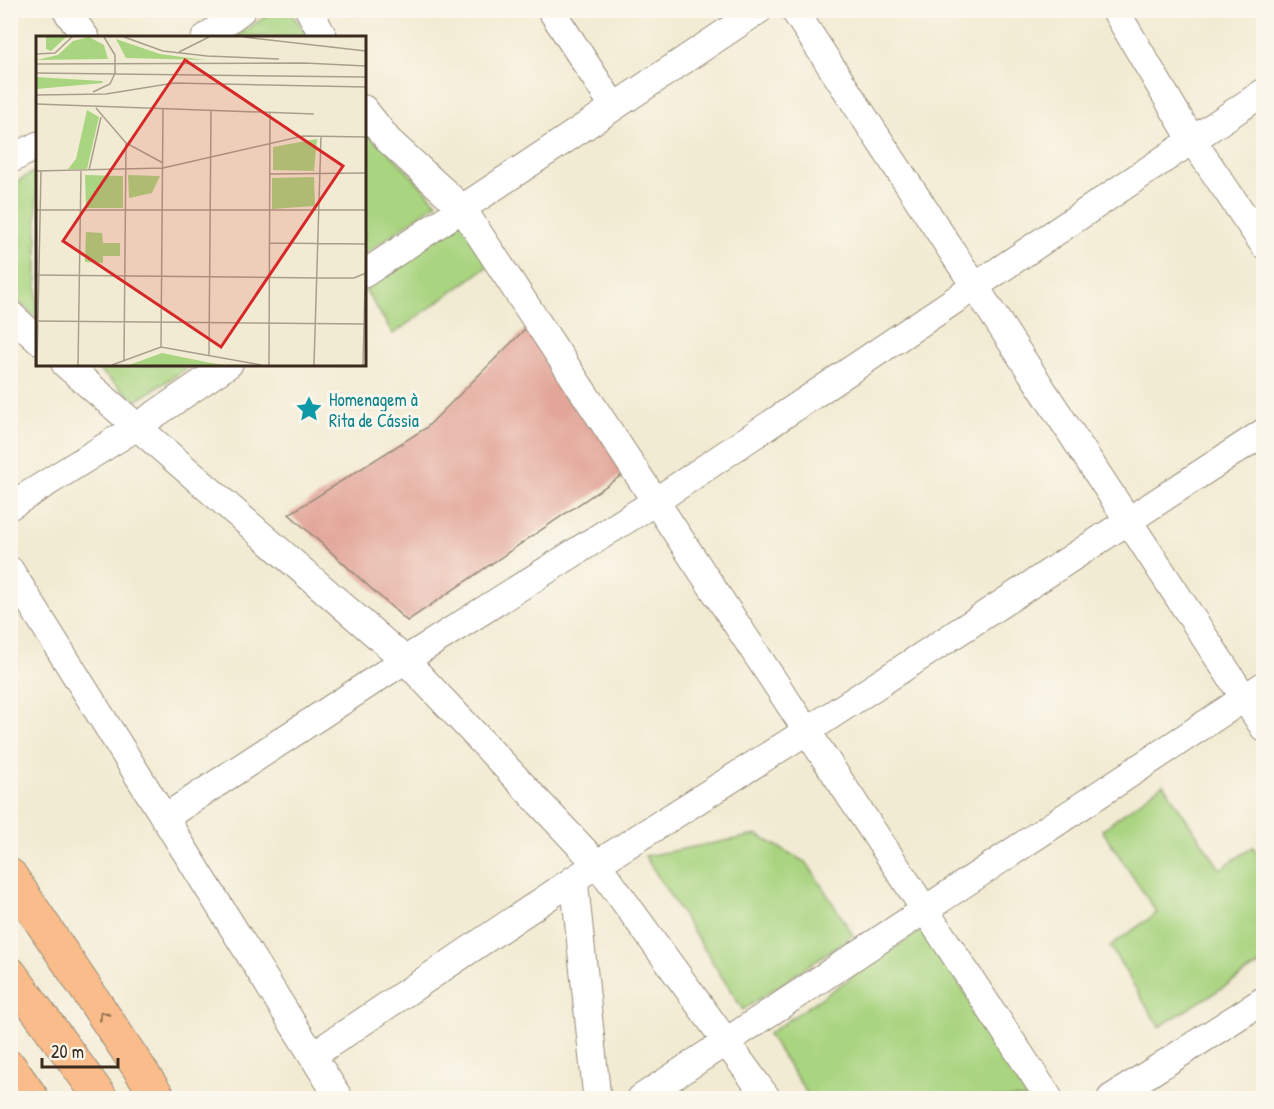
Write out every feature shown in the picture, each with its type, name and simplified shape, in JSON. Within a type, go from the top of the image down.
[{"type":"main road","points":[[10,875],[159,1098]]},
{"type":"main road","points":[[10,973],[102,1098]]},
{"type":"main road","points":[[10,1067],[32,1098]]},
{"type":"street","points":[[66,10],[85,36]]},
{"type":"street","points":[[208,36],[242,10]]},
{"type":"street","points":[[309,10],[323,36]]},
{"type":"street","points":[[551,10],[615,107]]},
{"type":"street","points":[[366,273],[759,10]]},
{"type":"street","points":[[794,10],[1128,521],[1254,691],[1263,728]]},
{"type":"street","points":[[1115,10],[1192,140],[1263,245]]},
{"type":"street","points":[[164,818],[405,660],[656,501],[1263,92]]},
{"type":"street","points":[[366,112],[387,140],[462,208],[1050,1098]]},
{"type":"street","points":[[10,160],[36,146]]},
{"type":"street","points":[[13,317],[36,338]]},
{"type":"street","points":[[67,366],[135,428],[405,660],[597,864],[767,1098]]},
{"type":"street","points":[[10,506],[135,428],[226,366]]},
{"type":"street","points":[[312,1056],[574,879],[807,731],[1263,432]]},
{"type":"street","points":[[10,570],[339,1098]]},
{"type":"street","points":[[642,1098],[1254,691]]},
{"type":"street","points":[[574,879],[597,1098]]},
{"type":"street","points":[[1111,1098],[1263,1000]]},
{"type":"green space","points":[[273,11],[290,11],[307,36],[237,36]]},
{"type":"green space","points":[[366,127],[437,203],[366,253]]},
{"type":"green space","points":[[36,171],[36,317],[19,302],[10,290],[11,185]]},
{"type":"green space","points":[[464,214],[491,264],[393,334],[366,291],[366,279]]},
{"type":"green space","points":[[94,366],[190,366],[136,401]]},
{"type":"green space","points":[[1163,784],[1220,869],[1253,847],[1263,863],[1264,962],[1159,1027],[1110,946],[1157,913],[1102,830]]},
{"type":"green space","points":[[757,835],[807,863],[853,935],[743,1010],[645,856]]},
{"type":"green space","points":[[923,929],[1035,1098],[810,1098],[768,1034]]},
{"type":"building","points":[[532,322],[628,471],[407,621],[289,514],[426,428]]},
{"type":"place","name":"Homenagem à Rita de Cássia","points":[[309,409]]}]
